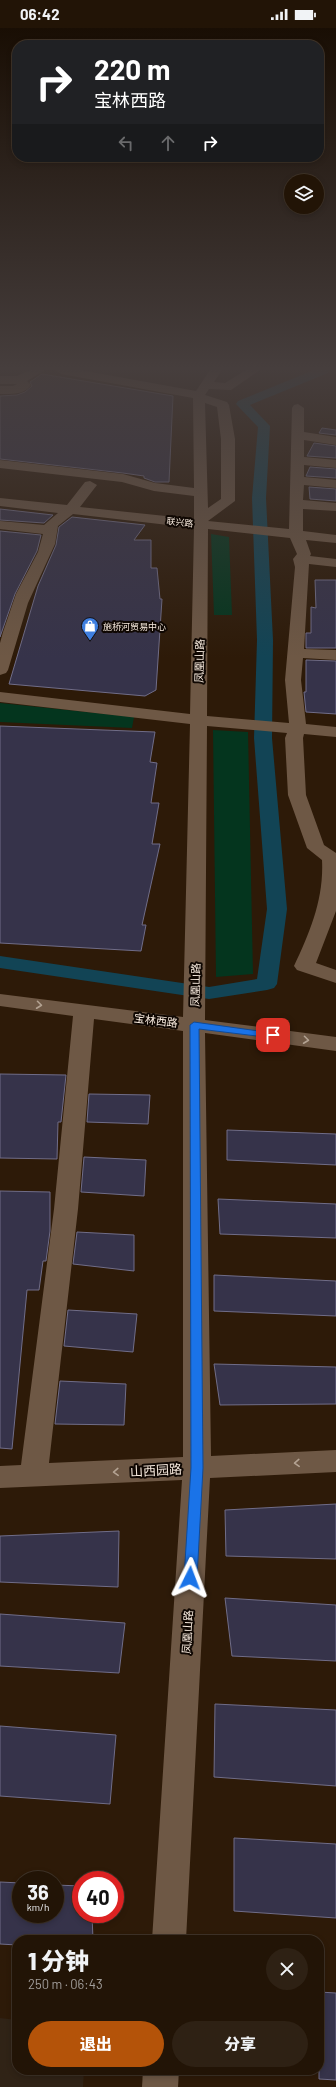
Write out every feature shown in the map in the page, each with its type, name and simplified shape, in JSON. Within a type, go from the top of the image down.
[{"type":"street","points":[[18,466],[123,478],[154,488],[201,493]]},
{"type":"street","name":"凤凰山路","points":[[169,1935],[197,1468],[194,1025],[201,466]]},
{"type":"street","points":[[201,521],[228,501],[228,466]]},
{"type":"street","points":[[297,466],[296,504],[293,534],[304,554],[300,559]]},
{"type":"street","points":[[0,468],[118,482]]},
{"type":"street","points":[[297,480],[336,484]]},
{"type":"street","points":[[0,670],[24,594],[41,563],[51,537],[51,526],[70,510],[90,485]]},
{"type":"street","name":"联兴路","points":[[0,502],[70,510],[201,521],[231,527],[336,539]]},
{"type":"street","points":[[296,504],[336,507]]},
{"type":"street","points":[[0,524],[51,530]]},
{"type":"street","points":[[300,559],[336,563]]},
{"type":"street","points":[[300,559],[302,567],[291,728],[294,738],[297,795],[315,840],[316,848],[331,858],[334,894],[326,918],[304,966],[336,977]]},
{"type":"street","points":[[296,653],[336,655]]},
{"type":"street","points":[[0,697],[198,720],[336,732]]},
{"type":"street","name":"宝林西路","points":[[0,1000],[336,1044]]},
{"type":"street","points":[[34,1476],[66,1209],[84,1011]]},
{"type":"street","name":"山西园路","points":[[0,1477],[336,1460]]},
{"type":"street","points":[[160,2087],[161,2075]]},
{"type":"shaded area","points":[[0,2018],[12,2019],[12,2075],[84,2075],[83,2087],[0,2087]]},
{"type":"green space","points":[[211,534],[229,537],[232,615],[214,615]]},
{"type":"green space","points":[[0,703],[134,717],[132,728],[0,722]]},
{"type":"green space","points":[[213,730],[248,732],[253,974],[216,977]]},
{"type":"building","points":[[62,466],[170,466],[169,482],[155,482],[144,478],[144,476]]},
{"type":"building","points":[[310,467],[336,469],[336,478],[306,476]]},
{"type":"building","points":[[309,487],[336,489],[336,501],[310,499]]},
{"type":"building","points":[[0,509],[53,515],[44,523],[0,520]]},
{"type":"building","name":"施桥河贸易中心","points":[[72,517],[145,525],[134,540],[151,540],[151,568],[157,568],[160,599],[162,599],[156,690],[145,696],[9,684],[38,586],[56,545],[59,527]]},
{"type":"building","points":[[0,531],[41,535],[37,551],[15,594],[0,637]]},
{"type":"building","points":[[315,580],[336,580],[336,648],[306,648],[306,633],[311,633],[311,607],[316,608]]},
{"type":"building","points":[[306,660],[336,661],[336,714],[306,712],[304,692],[306,692]]},
{"type":"building","points":[[0,726],[155,732],[150,762],[157,763],[151,803],[159,803],[152,844],[160,844],[142,925],[146,925],[141,951],[0,943]]},
{"type":"building","points":[[0,1074],[66,1075],[61,1122],[58,1122],[57,1159],[0,1158]]},
{"type":"building","points":[[89,1094],[150,1095],[148,1124],[87,1122]]},
{"type":"building","points":[[227,1130],[336,1134],[336,1165],[227,1160]]},
{"type":"building","points":[[84,1157],[146,1160],[144,1196],[81,1192]]},
{"type":"building","points":[[0,1191],[50,1192],[50,1231],[46,1261],[43,1261],[39,1290],[27,1290],[12,1449],[0,1448]]},
{"type":"building","points":[[218,1199],[336,1204],[336,1238],[220,1234]]},
{"type":"building","points":[[77,1232],[134,1235],[134,1271],[73,1264]]},
{"type":"building","points":[[214,1275],[336,1281],[336,1316],[214,1311]]},
{"type":"building","points":[[68,1310],[137,1314],[133,1352],[64,1346]]},
{"type":"building","points":[[214,1364],[336,1367],[336,1404],[220,1405]]},
{"type":"building","points":[[60,1381],[126,1384],[124,1425],[55,1424]]},
{"type":"building","points":[[336,1504],[336,1559],[226,1556],[225,1510]]},
{"type":"building","points":[[119,1531],[118,1587],[0,1582],[0,1536]]},
{"type":"building","points":[[225,1598],[336,1605],[336,1661],[232,1656]]},
{"type":"building","points":[[0,1614],[125,1623],[119,1673],[0,1666]]},
{"type":"building","points":[[215,1704],[336,1710],[336,1786],[214,1777]]},
{"type":"building","points":[[0,1726],[116,1735],[110,1804],[0,1796]]},
{"type":"building","points":[[234,1838],[336,1844],[336,1918],[234,1911]]},
{"type":"building","points":[[0,1882],[12,1883],[12,1923],[64,1923],[64,1885],[72,1886],[72,1923],[92,1923],[93,1935],[12,1935],[12,1945],[0,1944]]},
{"type":"building","points":[[324,1992],[336,1993],[336,2080],[319,2079],[319,2075],[324,2075]]},
{"type":"waterway","points":[[0,962],[209,993],[267,984],[277,909],[263,738],[265,640],[259,498],[261,466]]},
{"type":"place","name":"施桥河贸易中心","points":[[90,641]]},
{"type":"route","points":[[190,1578],[197,1468],[194,1025],[273,1035]]}]
